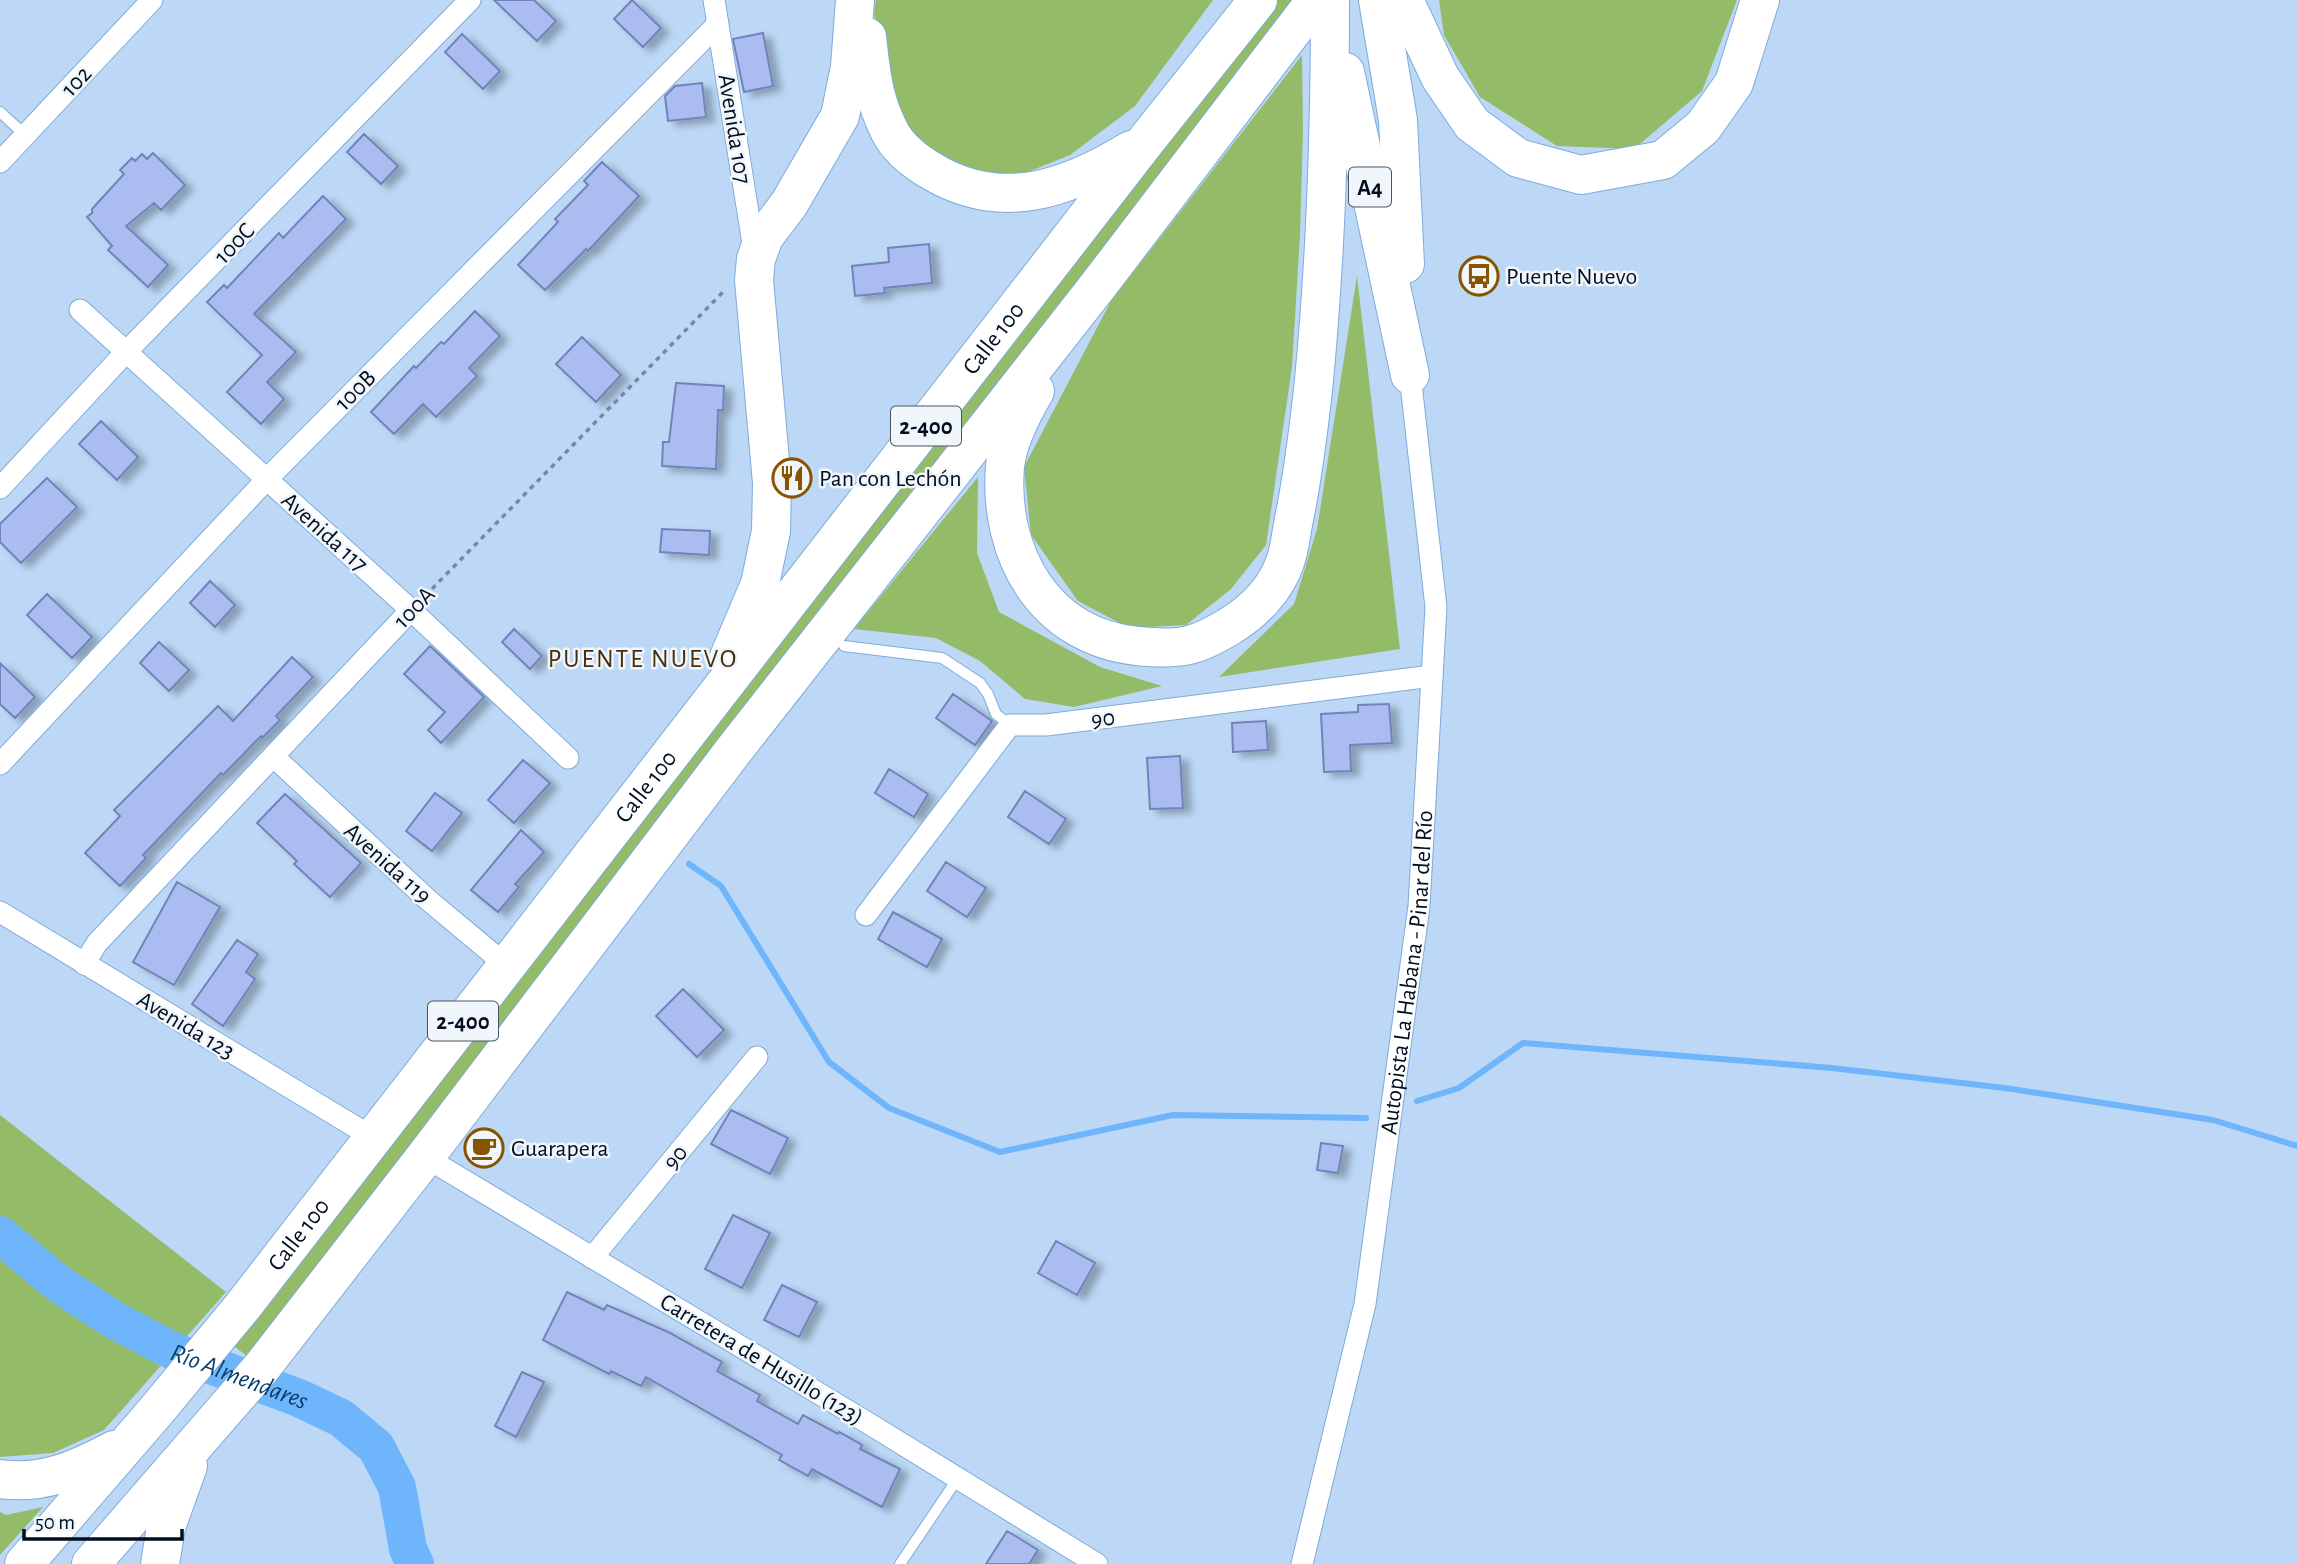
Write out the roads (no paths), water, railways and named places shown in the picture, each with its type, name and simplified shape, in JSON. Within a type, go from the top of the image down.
[{"type":"highway","points":[[707,709],[760,584],[771,531],[772,483],[754,281],[756,259],[764,237],[789,204],[840,116],[850,66],[855,0]]},
{"type":"highway","points":[[867,0],[864,13],[873,92],[890,133],[915,162],[950,182],[992,194],[1040,191],[1076,181],[1145,142]]},
{"type":"highway","name":"Calle 100","points":[[24,1564],[220,1334],[1258,0]]},
{"type":"highway","name":"Calle 100","points":[[90,1564],[262,1367],[740,742],[1097,287],[1316,0]]},
{"type":"highway","points":[[1097,287],[1019,418],[1005,464],[1006,517],[1023,571],[1039,595],[1058,615],[1087,632],[1118,644],[1155,648],[1186,647],[1215,635],[1242,618],[1266,597],[1285,562],[1305,465],[1322,292],[1330,102],[1330,0]]},
{"type":"highway","name":"Autopista La Habana - Pinar del Río","points":[[1330,0],[1410,375]]},
{"type":"highway","points":[[1399,1],[1440,77],[1472,124],[1518,158],[1581,175],[1663,160],[1703,127],[1734,83],[1760,0]]},
{"type":"highway","name":"Autopista La Habana - Pinar del Río","points":[[1399,1],[1398,120],[1410,375]]},
{"type":"highway","points":[[160,1564],[166,1527],[182,1477],[203,1437]]},
{"type":"highway","points":[[0,1479],[33,1481],[78,1470],[128,1443]]},
{"type":"street","name":"102","points":[[0,162],[152,0]]},
{"type":"street","name":"100C","points":[[0,488],[125,353],[470,0]]},
{"type":"street","name":"Avenida 107","points":[[714,0],[756,259]]},
{"type":"street","name":"100B","points":[[0,764],[267,479],[718,24]]},
{"type":"street","name":"Avenida 117","points":[[80,310],[411,610],[568,758]]},
{"type":"street","name":"Autopista La Habana - Pinar del Río","points":[[1302,1564],[1367,1291],[1419,906],[1436,607],[1410,375]]},
{"type":"street","name":"100A","points":[[84,964],[97,943],[411,610]]},
{"type":"street","name":"90","points":[[1010,725],[1046,725],[1432,676]]},
{"type":"street","points":[[866,915],[1010,725]]},
{"type":"street","name":"Avenida 119","points":[[274,757],[427,899],[506,965]]},
{"type":"street","name":"Avenida 123","points":[[0,912],[372,1137]]},
{"type":"street","name":"90","points":[[592,1258],[757,1057]]},
{"type":"street","name":"Carretera de Husillo (123)","points":[[425,1157],[1097,1564]]},
{"type":"lane","points":[[0,112],[25,135]]},
{"type":"lane","points":[[844,646],[942,657],[980,684],[988,694],[996,713],[1010,725]]},
{"type":"lane","points":[[900,1564],[958,1478]]},
{"type":"waterway","points":[[689,864],[721,886],[829,1062],[889,1108],[1000,1152],[1173,1115],[1366,1118]]},
{"type":"waterway","points":[[1417,1101],[1459,1088],[1523,1043],[1832,1068],[2005,1088],[2213,1120],[2297,1146]]},
{"type":"waterway","name":"Río Almendares","points":[[0,1235],[59,1284],[114,1320],[173,1351],[299,1398],[341,1418],[376,1447],[397,1487],[408,1549],[415,1564]]},
{"type":"place","name":"Puente Nuevo","points":[[1479,276]]},
{"type":"place","name":"Pan con Lechón","points":[[792,478]]},
{"type":"place","name":"Guarapera","points":[[484,1148]]},
{"type":"district","name":"PUENTE NUEVO","points":[[643,658]]}]
